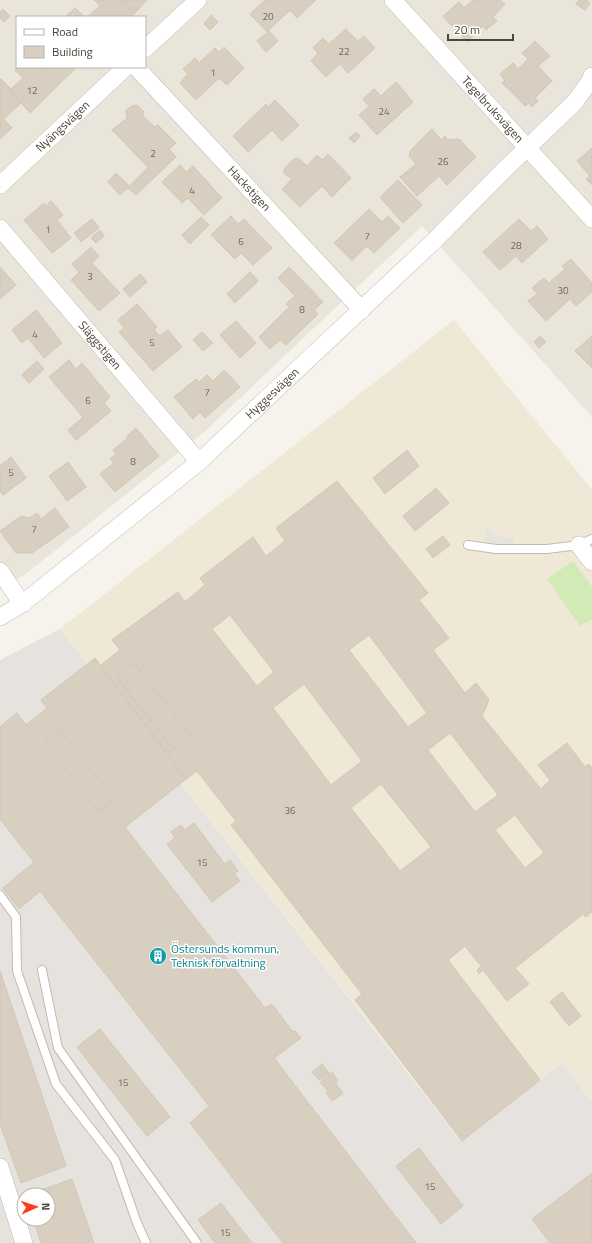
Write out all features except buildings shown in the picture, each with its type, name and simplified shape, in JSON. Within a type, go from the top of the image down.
[{"type":"street","points":[[146,48],[198,0]]},
{"type":"street","name":"Tegelbruksvägen","points":[[393,0],[592,219]]},
{"type":"street","name":"Nyängsvägen","points":[[0,185],[125,68]]},
{"type":"street","name":"Hackstigen","points":[[137,68],[362,310]]},
{"type":"street","name":"Hyggesvägen","points":[[0,617],[22,604],[199,462],[433,242],[575,102],[592,76]]},
{"type":"street","name":"Släggstigen","points":[[0,228],[199,462]]},
{"type":"street","points":[[586,542],[592,562]]},
{"type":"street","points":[[0,572],[22,604]]},
{"type":"street","points":[[0,1167],[24,1243]]},
{"type":"lane","points":[[468,545],[496,549],[512,549],[547,548],[586,542]]},
{"type":"lane","points":[[0,895],[16,917],[17,971],[56,1084],[115,1160],[137,1223],[146,1243]]},
{"type":"lane","points":[[42,970],[58,1048],[197,1243]]},
{"type":"shaded area","points":[[0,0],[592,0],[592,417],[422,226],[202,434],[28,572],[0,590]]},
{"type":"shaded area","points":[[454,320],[592,490],[592,1102],[562,1063],[462,1141],[60,629]]},
{"type":"shaded area","points":[[487,528],[500,537],[514,539],[512,549],[484,540]]},
{"type":"shaded area","points":[[60,629],[461,1141],[562,1063],[592,1102],[592,1243],[0,1243],[0,660]]},
{"type":"green space","points":[[573,561],[592,587],[592,619],[580,626],[547,579]]},
{"type":"place","name":"Östersunds kommun, Teknisk förvaltning","points":[[158,956]]}]
